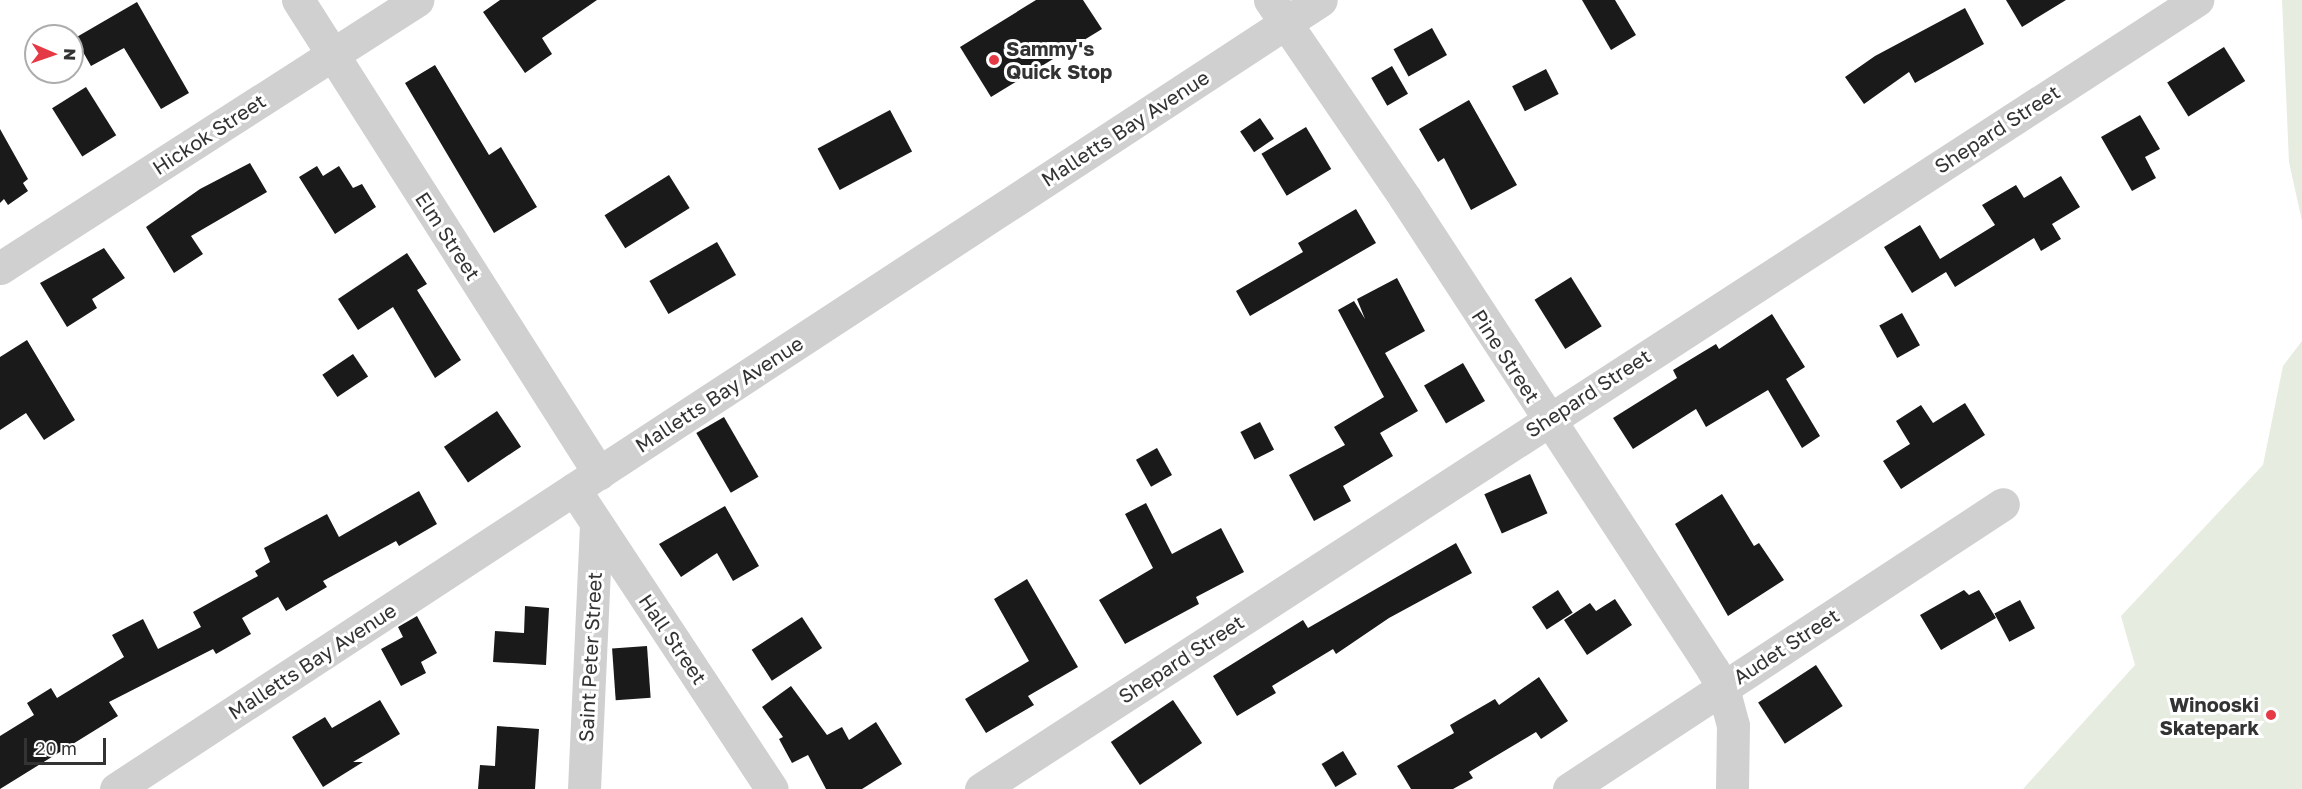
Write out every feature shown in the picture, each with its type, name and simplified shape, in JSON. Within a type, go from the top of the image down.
[{"type":"street","name":"Elm Street","points":[[298,0],[587,481]]},
{"type":"street","name":"Hickok Street","points":[[0,268],[417,0]]},
{"type":"street","name":"Malletts Bay Avenue","points":[[116,789],[587,481],[1278,12],[1321,0]]},
{"type":"street","name":"Shepard Street","points":[[981,789],[1546,420],[2197,0]]},
{"type":"street","name":"Pine Street","points":[[1278,12],[1405,198],[1546,420],[1723,688],[1733,725],[1732,789]]},
{"type":"street","name":"Hall Street","points":[[587,481],[596,524],[772,789]]},
{"type":"street","name":"Audet Street","points":[[1569,789],[2003,504]]},
{"type":"street","name":"Saint Peter Street","points":[[584,789],[596,524]]},
{"type":"shaded area","points":[[2282,0],[2302,0],[2302,221],[2289,162]]},
{"type":"shaded area","points":[[2302,341],[2302,789],[2023,789],[2135,665],[2121,616],[2263,465],[2283,366]]},
{"type":"building","points":[[500,0],[597,0],[542,38],[552,54],[525,73],[483,12]]},
{"type":"building","points":[[1036,0],[1083,0],[1102,29],[991,97],[960,47]]},
{"type":"building","points":[[1582,0],[1615,0],[1636,35],[1611,50]]},
{"type":"building","points":[[2006,0],[2066,0],[2022,27]]},
{"type":"building","points":[[137,2],[189,93],[161,109],[124,48],[91,66],[84,54],[84,33]]},
{"type":"building","points":[[1965,8],[1984,44],[1915,83],[1909,72],[1864,104],[1845,77],[1875,56]]},
{"type":"building","points":[[1432,28],[1447,55],[1409,76],[1394,49]]},
{"type":"building","points":[[2224,47],[2245,81],[2188,116],[2167,83]]},
{"type":"building","points":[[435,65],[489,155],[501,147],[537,207],[494,233],[405,83]]},
{"type":"building","points":[[1392,66],[1408,94],[1387,106],[1371,78]]},
{"type":"building","points":[[1546,69],[1559,94],[1525,111],[1512,86]]},
{"type":"building","points":[[86,87],[116,135],[82,157],[52,108]]},
{"type":"building","points":[[1469,100],[1517,185],[1471,210],[1444,158],[1438,162],[1419,129]]},
{"type":"building","points":[[890,110],[912,151],[840,190],[818,148]]},
{"type":"building","points":[[2140,115],[2160,149],[2145,157],[2156,178],[2132,191],[2101,137]]},
{"type":"building","points":[[1260,118],[1274,139],[1254,152],[1240,131]]},
{"type":"building","points":[[1306,127],[1331,169],[1287,196],[1261,154]]},
{"type":"building","points":[[0,129],[28,179],[23,183],[28,191],[8,205],[4,199],[0,203]]},
{"type":"building","points":[[250,163],[267,192],[191,236],[203,254],[174,273],[146,227],[200,189]]},
{"type":"building","points":[[317,166],[323,176],[339,166],[353,188],[362,184],[376,207],[335,234],[299,177]]},
{"type":"building","points":[[669,175],[690,208],[625,248],[605,215]]},
{"type":"building","points":[[2061,176],[2080,207],[2052,224],[2061,239],[2041,251],[2034,238],[1955,287],[1946,272],[1912,293],[1884,247],[1920,225],[1940,259],[1995,225],[1982,205],[2016,185],[2024,198]]},
{"type":"building","points":[[1356,209],[1376,243],[1250,316],[1236,291],[1303,252],[1298,243]]},
{"type":"building","points":[[717,242],[736,275],[668,314],[649,281]]},
{"type":"building","points":[[104,248],[125,278],[92,299],[97,308],[67,327],[40,283]]},
{"type":"building","points":[[407,253],[427,284],[417,290],[461,360],[435,378],[393,307],[358,330],[338,299]]},
{"type":"building","points":[[1571,277],[1602,326],[1565,349],[1535,300]]},
{"type":"building","points":[[1397,278],[1425,331],[1385,353],[1418,411],[1380,433],[1393,456],[1343,486],[1351,501],[1314,521],[1289,475],[1345,445],[1334,427],[1384,397],[1338,310],[1354,301],[1365,319],[1357,299]]},
{"type":"building","points":[[1902,313],[1920,345],[1897,358],[1879,326]]},
{"type":"building","points":[[1772,314],[1805,367],[1786,379],[1820,436],[1802,448],[1768,390],[1706,427],[1696,409],[1633,449],[1613,418],[1677,378],[1673,370],[1716,344],[1719,349]]},
{"type":"building","points":[[27,340],[75,420],[44,440],[26,413],[0,430],[0,357]]},
{"type":"building","points":[[353,354],[368,376],[337,397],[322,375]]},
{"type":"building","points":[[1463,363],[1485,401],[1446,424],[1424,386]]},
{"type":"building","points":[[1965,403],[1985,435],[1901,489],[1883,461],[1910,444],[1896,421],[1921,405],[1933,423]]},
{"type":"building","points":[[497,411],[521,447],[468,482],[444,447]]},
{"type":"building","points":[[724,417],[759,477],[731,493],[696,433]]},
{"type":"building","points":[[1260,422],[1274,450],[1254,460],[1240,432]]},
{"type":"building","points":[[1157,448],[1172,475],[1151,487],[1136,460]]},
{"type":"building","points":[[1530,474],[1547,513],[1502,534],[1484,494]]},
{"type":"building","points":[[419,491],[437,524],[399,546],[396,541],[323,581],[327,587],[286,611],[278,597],[242,618],[251,634],[216,654],[213,649],[109,702],[118,716],[0,789],[0,736],[34,715],[27,703],[51,688],[57,698],[124,657],[112,635],[143,619],[158,649],[201,627],[193,612],[258,576],[255,571],[270,562],[264,548],[327,514],[339,537]]},
{"type":"building","points":[[1722,494],[1754,546],[1759,543],[1784,580],[1728,616],[1675,524]]},
{"type":"building","points":[[1146,503],[1172,554],[1221,528],[1244,572],[1196,597],[1199,604],[1125,644],[1099,600],[1153,568],[1125,514]]},
{"type":"building","points":[[725,506],[759,566],[733,581],[717,553],[681,577],[659,544]]},
{"type":"building","points":[[1456,543],[1472,573],[1389,618],[1336,654],[1333,649],[1272,686],[1276,693],[1237,716],[1213,676],[1303,620],[1308,628]]},
{"type":"building","points":[[1027,579],[1078,667],[1028,696],[1034,705],[986,733],[965,699],[1029,661],[994,599]]},
{"type":"building","points":[[1558,590],[1573,613],[1547,630],[1532,607]]},
{"type":"building","points":[[1964,590],[1969,595],[1979,590],[1996,618],[1941,650],[1920,615]]},
{"type":"building","points":[[1615,599],[1632,625],[1587,655],[1564,620],[1590,603],[1596,611]]},
{"type":"building","points":[[2020,600],[2035,628],[2009,642],[1994,614]]},
{"type":"building","points":[[525,606],[549,608],[546,665],[493,662],[495,631],[524,633]]},
{"type":"building","points":[[417,616],[437,653],[421,662],[426,673],[401,686],[381,649],[403,637],[398,627]]},
{"type":"building","points":[[802,617],[822,648],[772,681],[752,650]]},
{"type":"building","points":[[647,646],[651,698],[616,700],[612,648]]},
{"type":"building","points":[[1816,665],[1843,706],[1785,744],[1758,703]]},
{"type":"building","points":[[1539,677],[1568,721],[1541,739],[1536,732],[1469,772],[1473,778],[1453,789],[1411,789],[1397,766],[1454,733],[1450,725],[1495,699],[1499,705]]},
{"type":"building","points":[[791,686],[827,735],[842,727],[849,740],[876,722],[902,764],[862,789],[826,789],[808,755],[792,763],[779,739],[783,737],[762,707]]},
{"type":"building","points":[[380,700],[400,734],[353,762],[363,762],[323,787],[292,737],[325,717],[332,728]]},
{"type":"building","points":[[1173,700],[1202,743],[1140,785],[1111,742]]},
{"type":"building","points":[[497,726],[539,729],[535,789],[478,789],[480,765],[495,766]]},
{"type":"building","points":[[1343,751],[1357,774],[1335,787],[1322,764]]},
{"type":"place","name":"Sammy's Quick Stop","points":[[994,60]]},
{"type":"place","name":"Winooski Skatepark","points":[[2271,715]]}]
